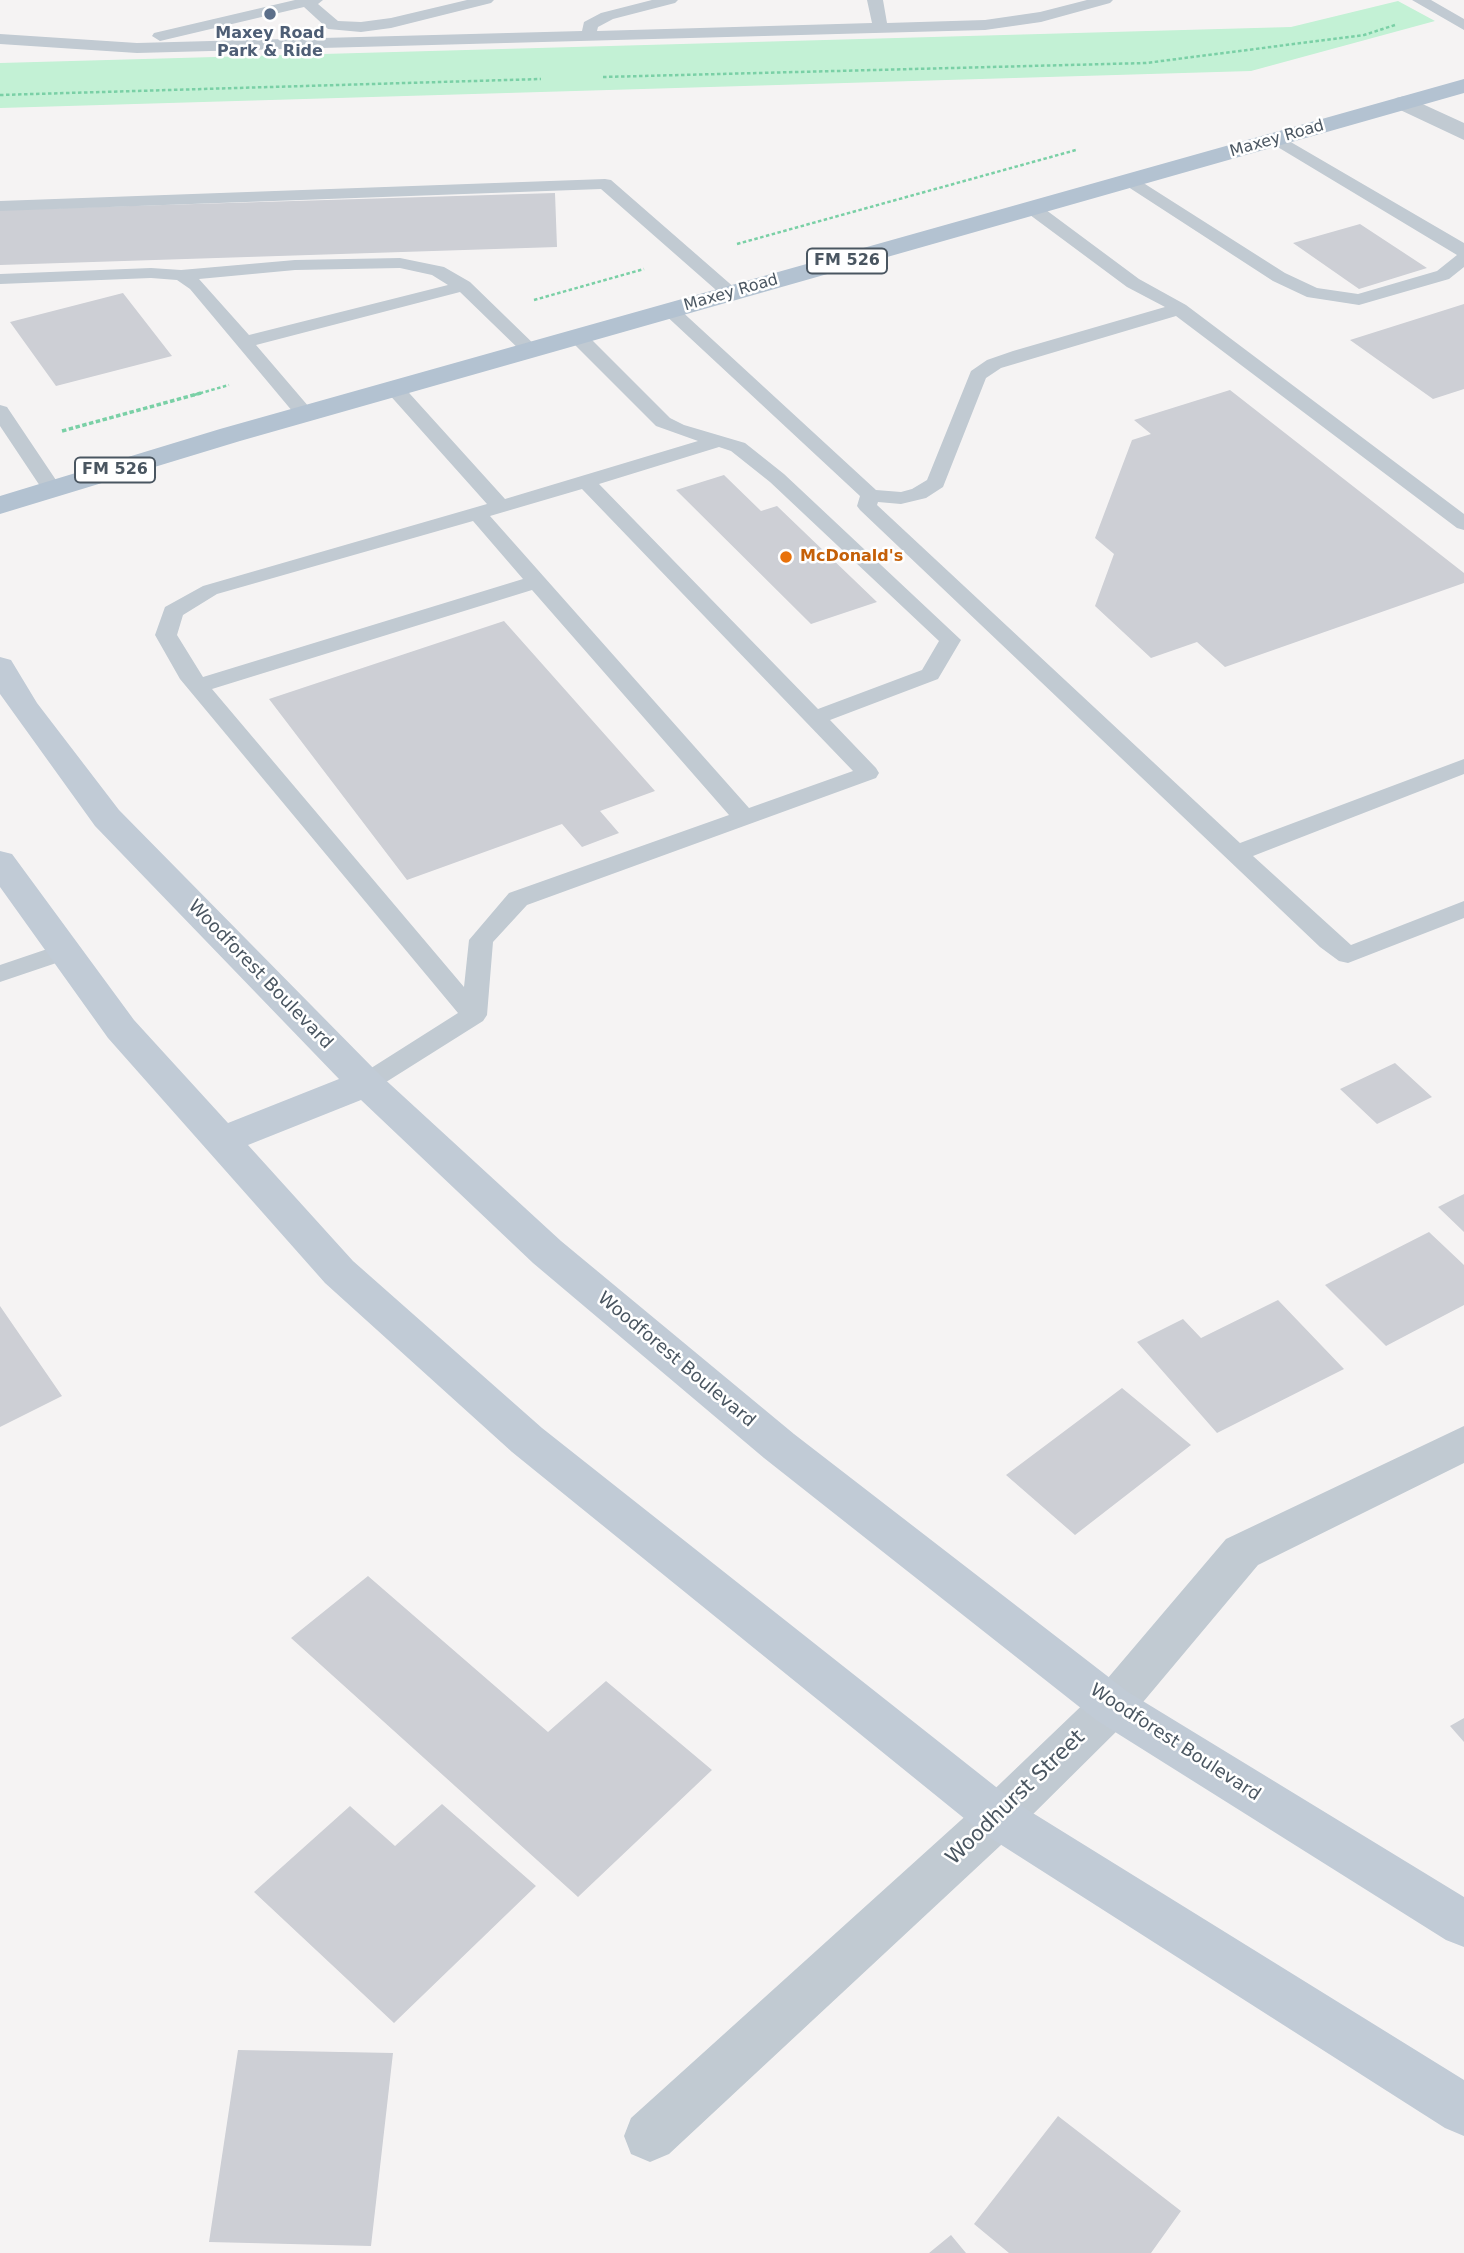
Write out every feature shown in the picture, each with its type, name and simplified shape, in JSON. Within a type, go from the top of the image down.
[{"type":"main road","name":"Maxey Road","points":[[0,505],[394,388],[1464,86]]},
{"type":"street","points":[[1405,103],[1464,133]]},
{"type":"street","name":"Woodforest Boulevard","points":[[0,667],[23,706],[107,818],[366,1083],[547,1252],[779,1446],[1112,1706],[1464,1924]]},
{"type":"street","points":[[1,866],[121,1029],[338,1272],[527,1440],[998,1817],[1464,2110]]},
{"type":"street","points":[[220,1141],[366,1083]]},
{"type":"street","name":"Woodhurst Street","points":[[650,2136],[998,1817],[1112,1706],[1242,1552],[1464,1443]]},
{"type":"lane","points":[[118,46],[311,1],[334,26],[360,27],[391,23],[486,0]]},
{"type":"lane","points":[[589,35],[590,25],[607,16],[670,0]]},
{"type":"lane","points":[[875,0],[880,26]]},
{"type":"lane","points":[[0,39],[137,48],[985,25],[1041,17],[1105,0]]},
{"type":"lane","points":[[1420,0],[1464,25]]},
{"type":"lane","points":[[1277,139],[1464,251]]},
{"type":"lane","points":[[1128,181],[1279,277],[1313,293],[1359,300],[1443,275],[1464,258]]},
{"type":"lane","points":[[0,206],[605,184],[730,293]]},
{"type":"lane","points":[[1032,208],[1133,283],[1179,309],[1464,524]]},
{"type":"lane","points":[[0,279],[151,273],[181,275],[295,265],[400,263],[438,271],[464,286],[531,350]]},
{"type":"lane","points":[[181,275],[195,285],[305,414]]},
{"type":"lane","points":[[245,342],[464,286]]},
{"type":"lane","points":[[670,310],[870,495],[901,498],[919,494],[936,483],[978,375],[994,364],[1179,309]]},
{"type":"lane","points":[[577,337],[663,422],[677,429],[738,447],[777,478],[950,640],[930,674],[815,718]]},
{"type":"lane","points":[[394,388],[501,507]]},
{"type":"lane","points":[[0,411],[52,489]]},
{"type":"lane","points":[[474,1015],[188,674],[166,635],[173,612],[210,590],[478,514],[719,441]]},
{"type":"lane","points":[[474,1015],[481,940],[518,900],[868,773],[586,482]]},
{"type":"lane","points":[[870,495],[867,506],[1329,942],[1348,955],[1464,909]]},
{"type":"lane","points":[[478,514],[744,817]]},
{"type":"lane","points":[[198,687],[536,582]]},
{"type":"lane","points":[[1237,853],[1464,766]]},
{"type":"lane","points":[[0,974],[65,951]]},
{"type":"lane","points":[[366,1083],[474,1015]]},
{"type":"green space","points":[[1398,1],[1435,21],[1251,71],[0,108],[0,63],[1291,27]]},
{"type":"building","points":[[555,193],[557,247],[0,265],[0,210]]},
{"type":"building","points":[[1360,224],[1427,268],[1359,289],[1293,243]]},
{"type":"building","points":[[123,293],[172,356],[56,386],[10,322]]},
{"type":"building","points":[[1464,304],[1464,389],[1433,399],[1350,340]]},
{"type":"building","points":[[1230,390],[1464,573],[1464,583],[1225,667],[1197,642],[1151,658],[1095,606],[1114,554],[1095,538],[1132,440],[1151,434],[1134,420]]},
{"type":"building","name":"McDonald's","points":[[724,475],[761,511],[777,506],[877,602],[811,624],[676,490]]},
{"type":"building","points":[[504,621],[655,791],[600,811],[619,833],[582,847],[562,824],[407,880],[269,699]]},
{"type":"building","points":[[1395,1063],[1432,1097],[1377,1124],[1340,1089]]},
{"type":"building","points":[[1464,1194],[1464,1232],[1438,1207]]},
{"type":"building","points":[[1429,1232],[1464,1265],[1464,1305],[1386,1346],[1325,1285]]},
{"type":"building","points":[[1278,1300],[1344,1369],[1217,1433],[1137,1342],[1183,1319],[1201,1338]]},
{"type":"building","points":[[0,1306],[62,1396],[0,1427]]},
{"type":"building","points":[[1122,1388],[1191,1445],[1075,1535],[1006,1475]]},
{"type":"building","points":[[368,1576],[548,1732],[606,1681],[712,1770],[578,1897],[291,1638]]},
{"type":"building","points":[[1464,1718],[1464,1742],[1450,1726]]},
{"type":"building","points":[[442,1804],[536,1886],[394,2023],[254,1892],[350,1806],[395,1846]]},
{"type":"building","points":[[238,2050],[393,2053],[371,2246],[209,2242]]},
{"type":"building","points":[[1058,2116],[1181,2211],[1151,2253],[1009,2253],[974,2224]]},
{"type":"building","points":[[951,2235],[966,2253],[929,2253]]},
{"type":"place","name":"Maxey Road Park & Ride","points":[[270,14]]},
{"type":"place","name":"McDonald's","points":[[786,557]]}]
